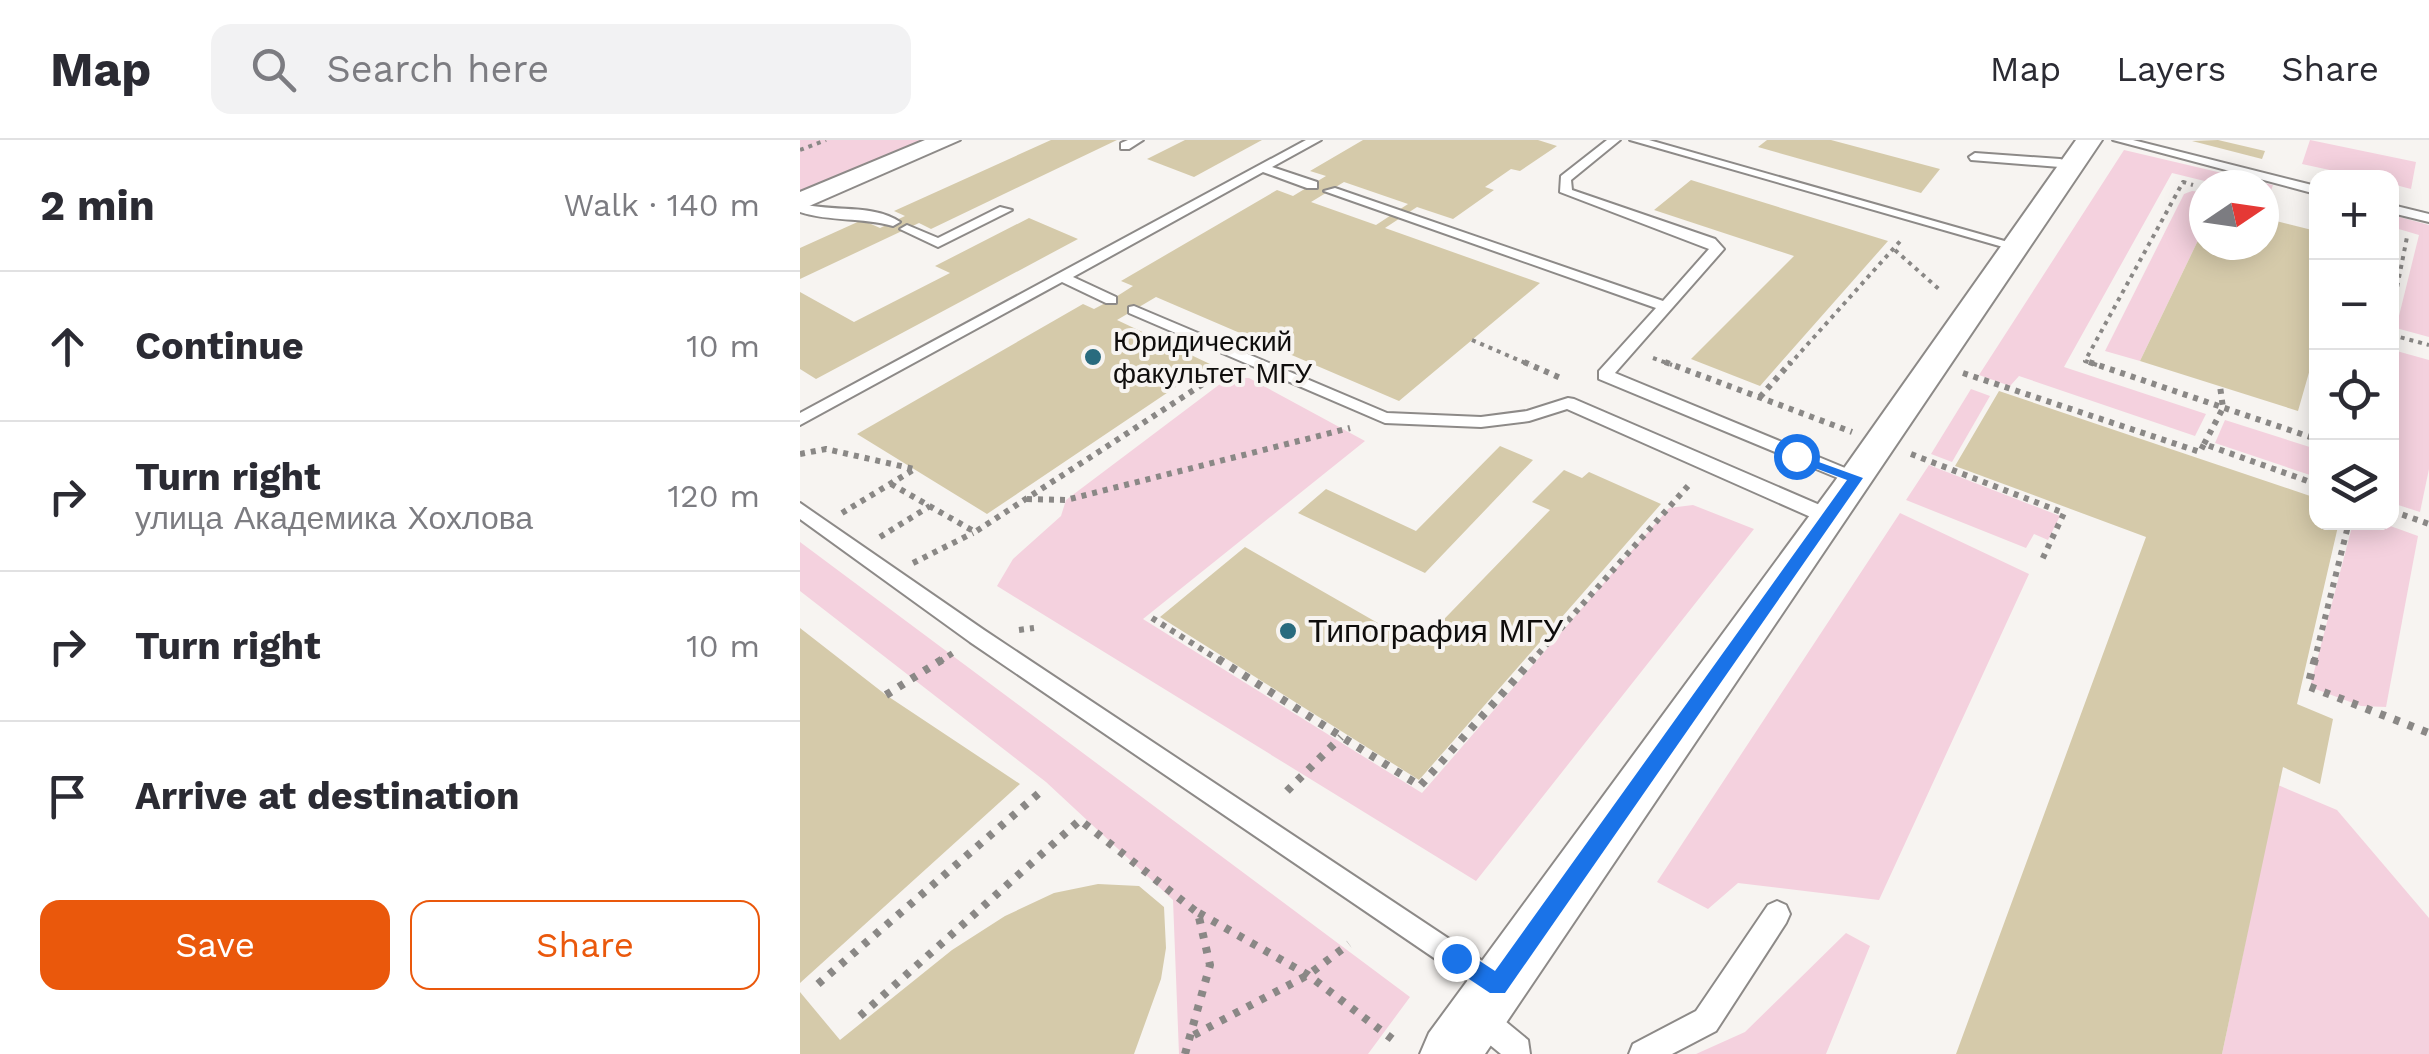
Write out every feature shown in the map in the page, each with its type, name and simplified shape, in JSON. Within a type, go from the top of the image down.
[{"type":"street","points":[[800,205],[947,140]]},
{"type":"street","points":[[1450,1054],[1830,517],[2080,152]]},
{"type":"lane","points":[[800,420],[1314,140]]},
{"type":"lane","points":[[1614,140],[1565,180],[1566,192],[1710,242],[1717,250],[1606,374],[1856,478]]},
{"type":"lane","points":[[1636,140],[2015,246]]},
{"type":"lane","points":[[2118,140],[2309,188]]},
{"type":"lane","points":[[1974,157],[2001,163],[2080,152]]},
{"type":"lane","points":[[1262,168],[1312,184]]},
{"type":"lane","points":[[1330,191],[1666,307]]},
{"type":"lane","points":[[800,205],[816,215],[874,213],[938,243],[1005,210]]},
{"type":"lane","points":[[2399,211],[2429,218]]},
{"type":"lane","points":[[1062,277],[1111,300]]},
{"type":"lane","points":[[1134,310],[1241,360],[1385,418],[1481,422],[1529,416],[1568,403],[1830,517]]},
{"type":"lane","points":[[800,510],[1487,1001],[1518,1050]]},
{"type":"lane","points":[[1643,1054],[1706,1022],[1777,914]]},
{"type":"path","points":[[800,150],[826,140]]},
{"type":"path","points":[[2183,182],[2085,361],[2309,437]]},
{"type":"path","points":[[1760,397],[1904,238],[1889,233]]},
{"type":"path","points":[[2399,236],[2408,238],[2399,280]]},
{"type":"path","points":[[1895,250],[1942,291]]},
{"type":"path","points":[[2399,337],[2429,345]]},
{"type":"path","points":[[1628,349],[1848,430]]},
{"type":"path","points":[[888,574],[974,532],[1241,360]]},
{"type":"path","points":[[1992,383],[2200,452],[2223,408],[2220,386]]},
{"type":"path","points":[[1026,499],[1066,500],[1385,418]]},
{"type":"path","points":[[2204,444],[2309,482]]},
{"type":"path","points":[[800,454],[826,450],[914,469],[821,526]]},
{"type":"path","points":[[1933,462],[2064,513],[2041,562]]},
{"type":"path","points":[[890,484],[974,532]]},
{"type":"path","points":[[1152,618],[1420,786],[1688,486]]},
{"type":"path","points":[[856,552],[930,506]]},
{"type":"path","points":[[2399,513],[2429,524]]},
{"type":"path","points":[[2347,530],[2308,686],[2429,733]]},
{"type":"path","points":[[886,695],[977,636]]},
{"type":"path","points":[[1287,791],[1340,737]]},
{"type":"path","points":[[818,984],[1046,788]]},
{"type":"path","points":[[860,1016],[1080,820],[1198,913],[1308,975],[1395,1041]]},
{"type":"path","points":[[1185,1054],[1210,965],[1198,913]]},
{"type":"path","points":[[1193,1036],[1308,975],[1350,944]]},
{"type":"shaded area","points":[[800,140],[940,140],[800,198]]},
{"type":"shaded area","points":[[2310,140],[2416,162],[2411,189],[2399,186],[2399,170],[2330,170],[2302,164]]},
{"type":"shaded area","points":[[2124,150],[2209,170],[2189,170],[2189,177],[2172,173],[2064,367],[2206,414],[2195,436],[2019,376],[2010,386],[1979,375]]},
{"type":"shaded area","points":[[2189,192],[2189,259],[2140,361],[2105,351],[2184,194]]},
{"type":"shaded area","points":[[2399,217],[2429,225],[2429,337],[2399,329],[2419,235],[2399,229]]},
{"type":"shaded area","points":[[2399,352],[2429,360],[2429,469],[2420,512],[2399,505]]},
{"type":"shaded area","points":[[1228,378],[1249,378],[1365,441],[1143,619],[1422,793],[1669,508],[1693,505],[1754,529],[1476,881],[997,586],[1013,559],[1061,516],[1066,500]]},
{"type":"shaded area","points":[[1971,389],[1990,396],[1952,462],[1931,454]]},
{"type":"shaded area","points":[[2225,420],[2309,447],[2309,475],[2215,443]]},
{"type":"shaded area","points":[[1929,465],[2060,516],[2048,540],[2034,534],[2026,548],[1906,500]]},
{"type":"shaded area","points":[[1900,513],[2029,574],[1879,900],[1738,883],[1708,909],[1657,882]]},
{"type":"shaded area","points":[[2399,529],[2418,536],[2386,707],[2361,706],[2310,687],[2351,530]]},
{"type":"shaded area","points":[[800,542],[1410,997],[1368,1054],[1179,1054],[1173,900],[1046,782],[800,591]]},
{"type":"shaded area","points":[[2278,785],[2337,810],[2429,918],[2429,1054],[2222,1054]]},
{"type":"shaded area","points":[[1846,933],[1870,946],[1826,1054],[1696,1054],[1745,1032]]},
{"type":"building","points":[[1051,140],[1117,140],[931,229],[919,223],[800,279],[800,248],[862,220],[880,228],[905,216],[894,211]]},
{"type":"building","points":[[1185,140],[1262,140],[1194,177],[1147,159]]},
{"type":"building","name":"Юридический факультет МГУ","points":[[1363,140],[1538,140],[1557,146],[1520,171],[1511,169],[1485,187],[1494,190],[1453,219],[1417,207],[1385,228],[1540,283],[1399,401],[1156,297],[1117,320],[1210,364],[987,514],[857,434],[1083,304],[1094,309],[1111,300],[1133,286],[1121,281],[1277,190],[1293,196],[1326,176],[1310,171]],"holes":[[[1344,182],[1408,204],[1376,225],[1311,202]]]},
{"type":"building","points":[[1767,140],[1831,140],[1940,169],[1921,193],[1758,147]]},
{"type":"building","points":[[2218,140],[2265,151],[2262,159],[2192,141]]},
{"type":"building","points":[[1691,180],[1888,241],[1760,386],[1691,359],[1794,256],[1654,210]]},
{"type":"building","points":[[1029,218],[1078,239],[816,379],[800,369],[800,292],[854,322],[950,273],[935,266]]},
{"type":"building","points":[[2279,222],[2309,229],[2309,372],[2298,411],[2140,361],[2189,259],[2279,260]]},
{"type":"building","points":[[1999,391],[2309,496],[2309,530],[2337,530],[2297,704],[2333,719],[2320,784],[2283,767],[2222,1054],[1956,1054],[2146,537],[1955,466]]},
{"type":"building","points":[[1500,446],[1533,460],[1425,573],[1298,513],[1326,489],[1416,531]]},
{"type":"building","name":"Типография МГУ","points":[[1564,470],[1582,478],[1589,472],[1661,504],[1419,780],[1160,617],[1245,547],[1418,646],[1550,510],[1532,502]]},
{"type":"building","points":[[800,628],[886,695],[1020,784],[800,983]]},
{"type":"building","points":[[1098,884],[1139,886],[1164,907],[1166,948],[1161,979],[1134,1054],[800,1054],[800,992],[840,1040],[952,950],[1005,916],[1054,893]]},
{"type":"place","name":"Юридический факультет МГУ","points":[[1093,357]]},
{"type":"place","name":"Типография МГУ","points":[[1288,631]]},
{"type":"route","points":[[1456,958],[1497,986],[1856,478],[1796,456]]}]
